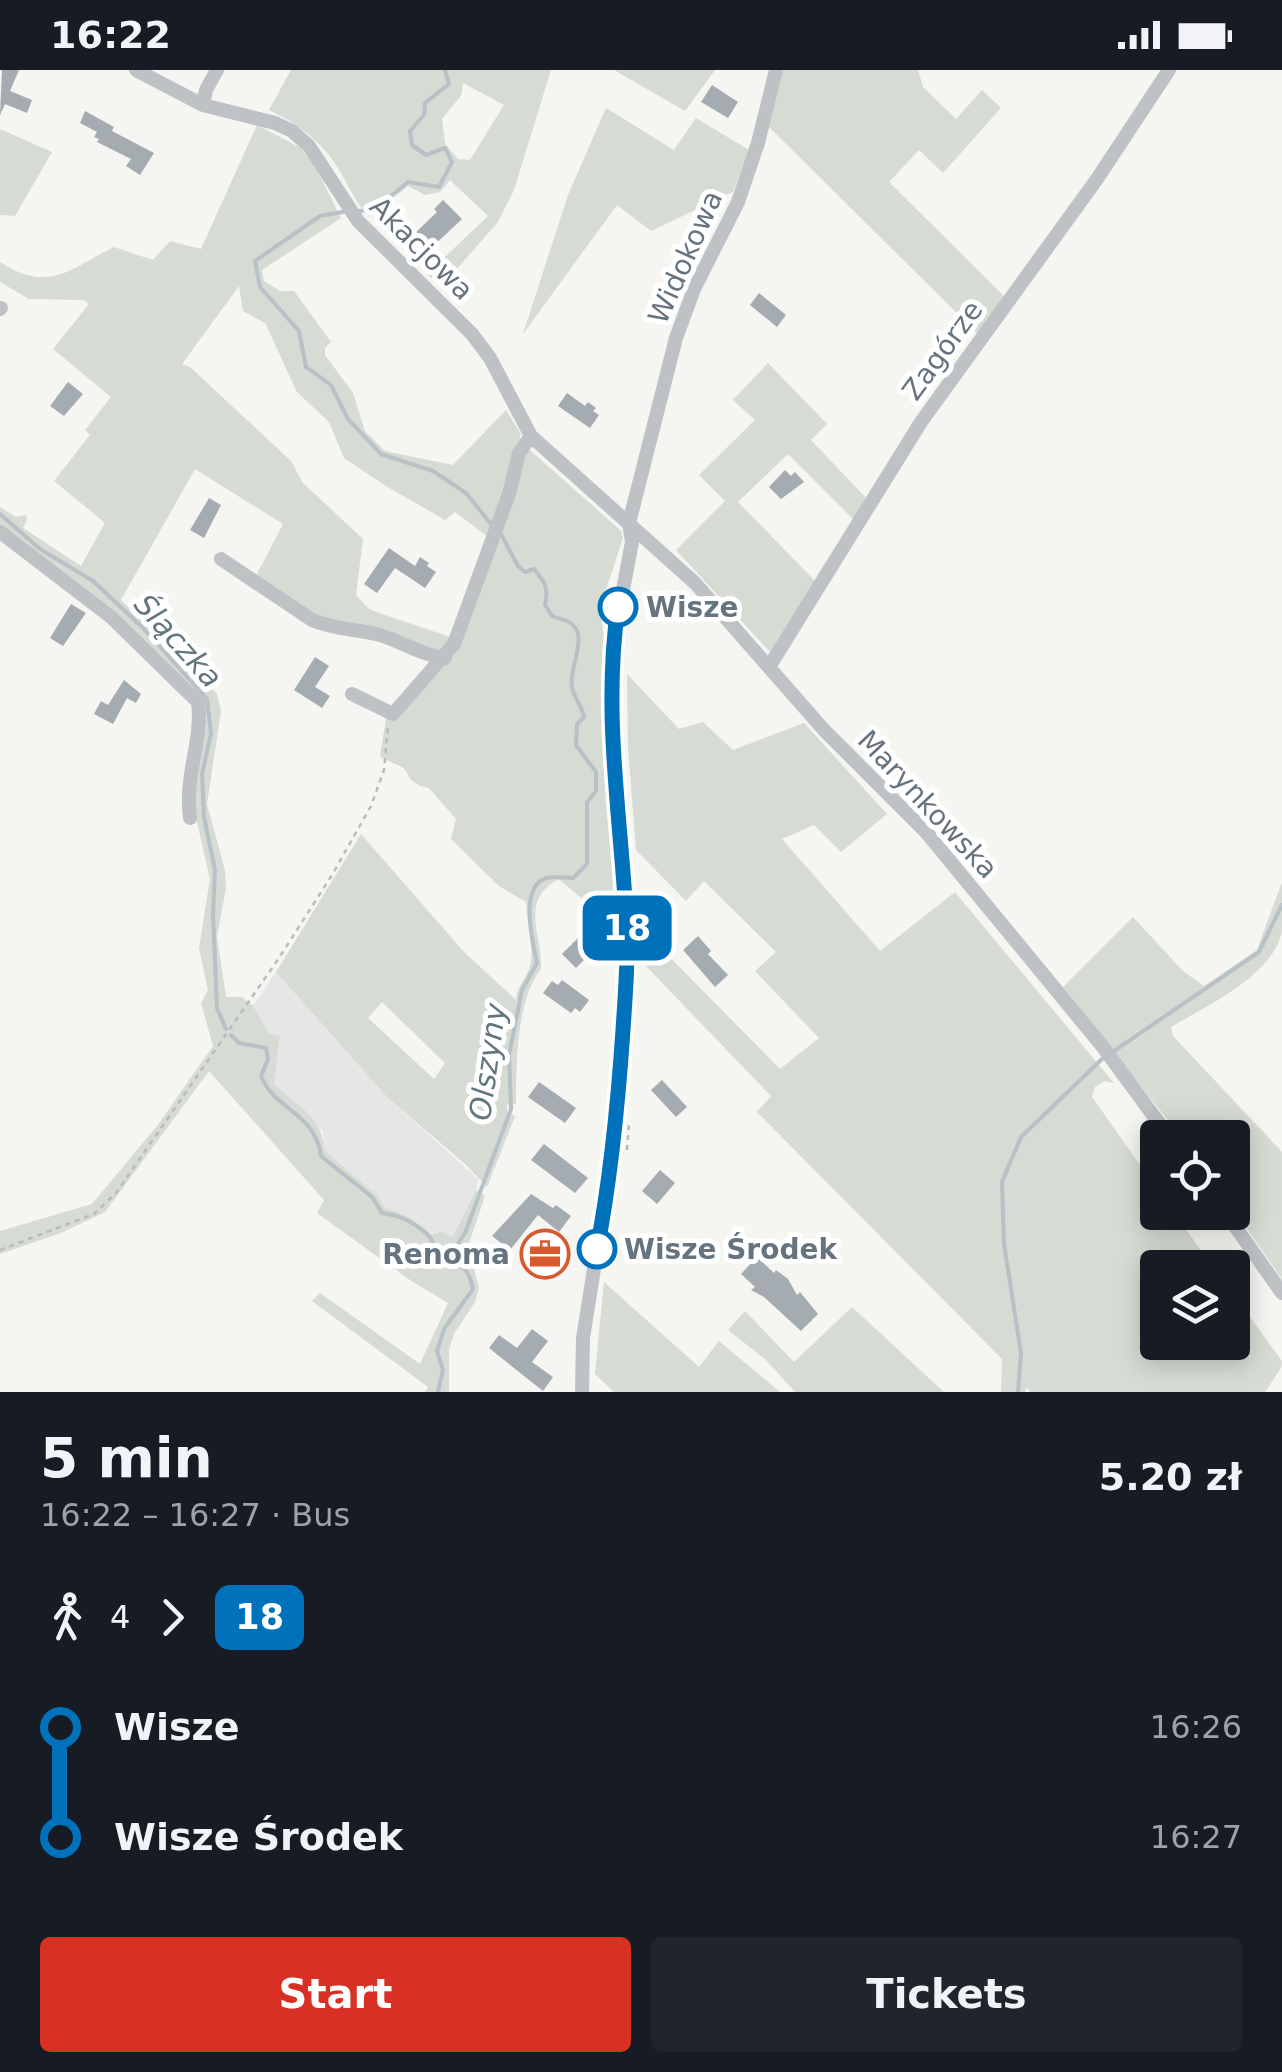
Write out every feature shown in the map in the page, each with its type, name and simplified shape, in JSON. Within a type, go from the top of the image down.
[{"type":"street","name":"Akacjowa","points":[[136,70],[203,105],[276,123],[309,146],[358,222],[472,334],[490,358],[531,436],[629,523]]},
{"type":"street","points":[[203,105],[217,70]]},
{"type":"street","name":"Widokowa","points":[[629,523],[676,338],[694,289],[738,202],[776,70]]},
{"type":"street","name":"Zagórze","points":[[769,667],[920,422],[1097,178],[1168,70]]},
{"type":"street","points":[[352,694],[392,714],[445,658],[510,494],[519,453],[531,436]]},
{"type":"street","points":[[582,1392],[583,1338],[605,1205],[627,960],[622,854],[612,769],[611,654],[632,542],[629,523]]},
{"type":"street","name":"Marynkowska","points":[[629,523],[694,583],[824,730],[926,832],[1103,1048],[1157,1120]]},
{"type":"street","points":[[0,532],[112,617],[198,702],[200,720],[187,793],[190,818]]},
{"type":"street","points":[[221,558],[312,620],[376,634],[429,656],[445,658]]},
{"type":"street","points":[[1238,1230],[1282,1293]]},
{"type":"path","points":[[0,1250],[94,1214],[116,1194],[332,876],[371,806],[384,770],[392,714]]},
{"type":"shaded area","points":[[291,70],[551,70],[514,190],[498,222],[442,286],[427,274],[488,216],[450,180],[440,192],[425,195],[408,186],[369,217],[326,151],[300,128],[269,110]],"holes":[[[463,83],[504,105],[470,160],[458,159],[445,144],[442,119],[461,96]]]},
{"type":"shaded area","points":[[614,70],[715,70],[685,111]]},
{"type":"shaded area","points":[[783,70],[918,70],[923,87],[956,119],[982,90],[1001,108],[943,173],[919,150],[889,182],[1006,298],[977,333],[769,127]]},
{"type":"shaded area","points":[[606,108],[674,150],[696,118],[749,150],[733,192],[651,231],[617,205],[523,334],[568,195]]},
{"type":"shaded area","points":[[257,125],[301,148],[316,168],[341,218],[262,270],[264,281],[280,291],[294,291],[331,342],[325,355],[353,393],[365,431],[385,451],[453,465],[506,410],[521,434],[488,537],[455,512],[445,520],[344,458],[329,422],[297,392],[265,323],[243,311],[239,286],[182,364],[190,367],[291,461],[303,483],[363,539],[356,595],[368,608],[453,638],[443,653],[329,623],[255,578],[283,524],[195,469],[121,600],[217,694],[221,711],[207,804],[225,870],[226,888],[217,937],[226,997],[242,997],[253,1006],[270,1034],[280,1036],[274,1084],[314,1120],[325,1151],[378,1196],[384,1207],[409,1217],[431,1235],[441,1232],[453,1237],[476,1190],[485,1196],[468,1246],[479,1288],[449,1349],[449,1392],[425,1392],[428,1387],[312,1301],[320,1293],[420,1364],[448,1303],[317,1213],[324,1200],[209,1071],[105,1212],[61,1233],[0,1254],[0,1231],[92,1204],[157,1126],[213,1046],[201,1003],[208,990],[199,948],[210,879],[191,796],[204,705],[0,528],[0,507],[16,517],[26,515],[23,528],[81,566],[105,523],[54,481],[90,435],[85,430],[111,397],[53,349],[89,304],[84,300],[29,299],[0,282],[0,262],[17,271],[46,277],[71,270],[114,247],[153,260],[170,241],[201,249]]},
{"type":"shaded area","points":[[0,129],[52,152],[15,216],[0,215]]},
{"type":"shaded area","points":[[768,363],[827,424],[811,440],[867,499],[855,521],[788,454],[738,502],[815,581],[770,652],[676,550],[725,501],[699,475],[755,420],[733,400]]},
{"type":"shaded area","points":[[526,451],[531,451],[621,531],[623,538],[600,608],[605,643],[602,737],[617,929],[559,879],[539,897],[535,919],[541,969],[522,1015],[516,1104],[507,1104],[507,1112],[515,1116],[487,1187],[387,1097],[276,972],[361,834],[464,952],[516,1000],[531,961],[526,902],[499,886],[451,839],[456,819],[429,788],[411,780],[404,768],[380,757],[386,718],[406,706],[466,627]],"holes":[[[382,1002],[445,1063],[434,1079],[368,1018]]]},
{"type":"shaded area","points":[[627,674],[679,729],[703,722],[733,750],[804,723],[887,814],[841,852],[814,825],[782,839],[880,951],[955,892],[1114,1083],[1104,1081],[1095,1087],[1092,1097],[1140,1165],[1140,1230],[1186,1230],[1201,1250],[1140,1250],[1140,1360],[1250,1360],[1250,1317],[1282,1361],[1265,1392],[1031,1392],[1026,1387],[1025,1392],[1001,1392],[1002,1359],[757,1112],[771,1096],[644,964],[645,932],[780,1069],[819,1038],[755,971],[776,952],[704,881],[686,901],[636,850]]},
{"type":"shaded area","points":[[1282,882],[1282,930],[1267,961],[1237,988],[1171,1027],[1173,1036],[1282,1152],[1282,1279],[1248,1230],[1250,1120],[1168,1120],[1063,987],[1133,917],[1183,971],[1204,986],[1257,950]]},
{"type":"shaded area","points":[[276,972],[387,1097],[478,1179],[453,1238],[431,1235],[409,1217],[384,1207],[378,1196],[325,1151],[323,1131],[274,1084],[280,1037],[270,1034],[253,1006]]},
{"type":"shaded area","points":[[604,1282],[699,1367],[719,1341],[780,1392],[614,1392],[595,1374]]},
{"type":"shaded area","points":[[852,1307],[944,1392],[795,1392],[766,1360],[728,1330],[745,1311],[794,1362]]},
{"type":"building","points":[[2,70],[19,70],[10,91],[32,100],[27,113],[5,104],[0,115]]},
{"type":"building","points":[[712,85],[738,102],[728,118],[701,102]]},
{"type":"building","points":[[85,111],[114,127],[112,131],[154,153],[140,175],[126,166],[131,159],[97,142],[97,132],[80,123]]},
{"type":"building","points":[[443,200],[462,219],[428,251],[412,236],[437,212],[434,209]]},
{"type":"building","points":[[759,293],[786,315],[777,327],[750,305]]},
{"type":"building","points":[[68,382],[83,394],[64,416],[50,406]]},
{"type":"building","points":[[567,393],[585,406],[588,402],[596,408],[593,411],[599,415],[590,428],[558,406]]},
{"type":"building","points":[[785,470],[791,476],[795,472],[804,482],[781,499],[769,487]]},
{"type":"building","points":[[209,498],[221,505],[204,538],[190,530]]},
{"type":"building","points":[[389,548],[415,566],[420,557],[429,563],[427,566],[436,572],[425,588],[395,568],[377,593],[364,584]]},
{"type":"building","points":[[71,604],[86,613],[63,646],[50,638]]},
{"type":"building","points":[[315,657],[329,666],[315,687],[330,696],[322,708],[294,690]]},
{"type":"building","points":[[124,680],[141,694],[136,703],[127,698],[113,724],[94,714],[101,701],[108,705]]},
{"type":"building","points":[[584,932],[598,946],[576,968],[562,954]]},
{"type":"building","points":[[698,936],[711,951],[708,954],[728,975],[715,987],[683,950]]},
{"type":"building","points":[[562,980],[589,1000],[580,1012],[575,1008],[571,1013],[543,993],[552,981],[558,985]]},
{"type":"building","points":[[662,1080],[687,1107],[676,1117],[651,1090]]},
{"type":"building","points":[[539,1082],[576,1108],[565,1123],[528,1097]]},
{"type":"building","points":[[544,1144],[588,1178],[575,1193],[531,1160]]},
{"type":"building","points":[[660,1170],[675,1183],[657,1204],[642,1191]]},
{"type":"building","points":[[531,1194],[571,1216],[559,1232],[538,1215],[510,1250],[492,1236]]},
{"type":"building","points":[[546,1243],[563,1256],[547,1277],[530,1264]]},
{"type":"building","points":[[757,1257],[774,1273],[776,1270],[788,1279],[797,1295],[800,1292],[818,1314],[801,1331],[751,1290],[755,1287],[741,1274]]},
{"type":"building","points":[[532,1329],[548,1341],[532,1362],[553,1377],[543,1391],[489,1348],[499,1335],[517,1348]]},
{"type":"waterway","name":"Olszyny","points":[[357,211],[374,210],[408,182],[439,187],[452,162],[445,148],[426,155],[412,145],[410,131],[424,115],[425,103],[449,84],[445,70]]},
{"type":"waterway","name":"Olszyny","points":[[348,211],[320,216],[255,261],[260,287],[299,331],[306,367],[331,385],[348,419],[381,454],[433,471],[466,493],[491,524]]},
{"type":"waterway","name":"Ślączka","points":[[0,514],[40,549],[93,581],[143,628],[207,699],[211,734],[202,774],[204,817],[215,870],[217,1008],[226,1029]]},
{"type":"waterway","name":"Olszyny","points":[[441,1255],[457,1245],[465,1233],[511,1109],[509,1055],[522,990],[537,963],[530,916],[533,892],[547,878],[573,878],[587,864],[587,802],[596,791],[596,772],[576,745],[577,724],[584,717],[572,687],[578,633],[567,621],[552,616],[545,605],[543,582],[534,569],[525,572],[518,566],[501,534]]},
{"type":"waterway","points":[[1114,1051],[1259,952],[1282,905]]},
{"type":"waterway","name":"Ślączka","points":[[231,1035],[239,1043],[266,1048],[268,1059],[261,1076],[267,1088],[311,1130],[321,1156],[372,1197],[382,1213],[417,1226],[441,1254],[468,1274],[473,1289],[444,1329],[437,1351],[443,1370],[438,1392]]},
{"type":"waterway","points":[[1018,1392],[1021,1353],[1004,1244],[1002,1182],[1021,1137],[1103,1058]]},
{"type":"bus line","name":"18","points":[[597,1249],[618,1089],[627,960],[622,854],[612,769],[611,654],[618,607]]},
{"type":"place","name":"Wisze","points":[[618,607]]},
{"type":"place","name":"Wisze Środek","points":[[597,1249]]},
{"type":"place","name":"Renoma","points":[[545,1254]]}]
